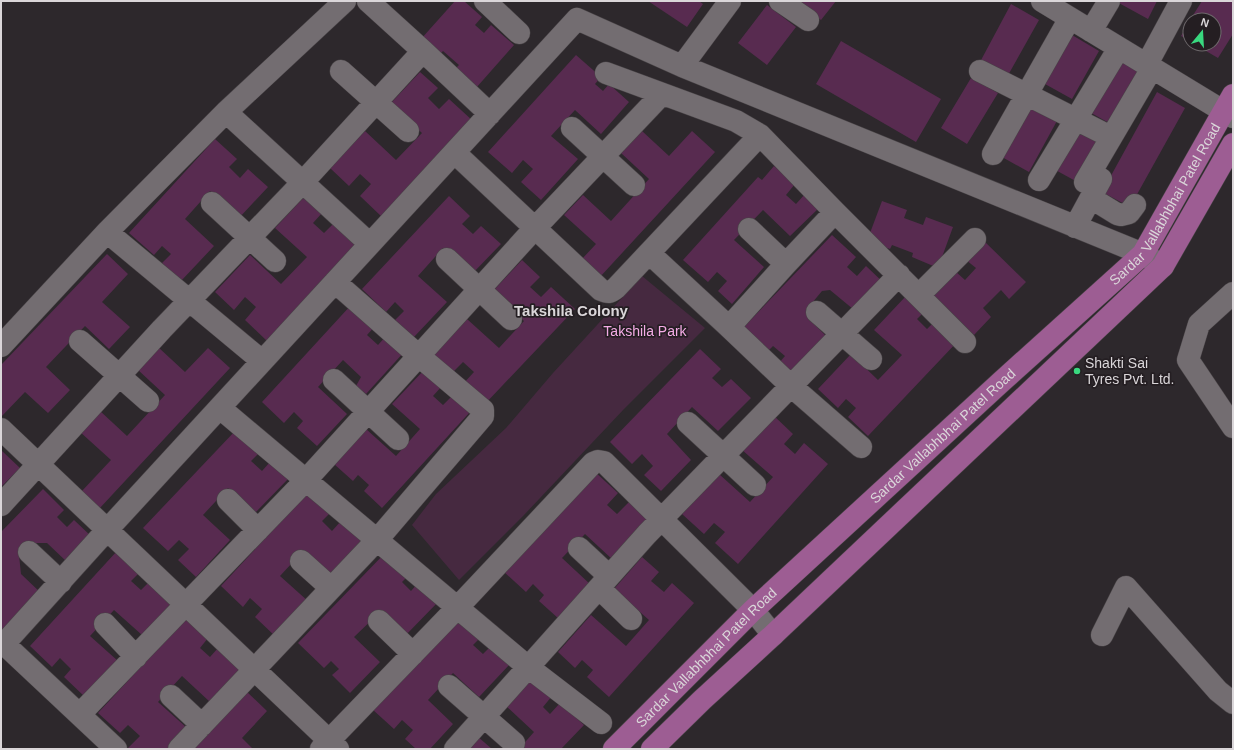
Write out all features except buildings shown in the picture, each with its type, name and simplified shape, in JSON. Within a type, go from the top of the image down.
[{"type":"main road","name":"Sardar Vallabhbhai Patel Road","points":[[614,749],[752,610],[1143,254],[1230,108]]},
{"type":"main road","name":"Sardar Vallabhbhai Patel Road","points":[[652,749],[702,700],[773,635],[1163,266],[1233,144]]},
{"type":"street","points":[[1,346],[107,232],[226,112],[345,1]]},
{"type":"street","points":[[368,1],[490,114]]},
{"type":"street","points":[[485,1],[519,33]]},
{"type":"street","points":[[682,66],[730,1]]},
{"type":"street","points":[[780,1],[808,20]]},
{"type":"street","points":[[1042,1],[1149,66],[1230,108]]},
{"type":"street","points":[[1091,31],[1109,1]]},
{"type":"street","points":[[1075,226],[1093,187],[1111,137],[1149,66],[1181,1]]},
{"type":"street","points":[[993,154],[1070,18]]},
{"type":"street","points":[[116,749],[3,642],[60,582],[577,19],[682,66],[1143,254],[1163,266]]},
{"type":"street","points":[[1039,180],[1075,118],[1119,48]]},
{"type":"street","points":[[1,505],[189,300],[302,182],[423,51]]},
{"type":"street","points":[[341,71],[408,131]]},
{"type":"street","points":[[980,71],[1111,137]]},
{"type":"street","points":[[606,73],[736,121],[760,135],[965,342]]},
{"type":"street","points":[[80,714],[186,606],[306,480],[535,228],[662,94]]},
{"type":"street","points":[[226,112],[370,244]]},
{"type":"street","points":[[572,128],[634,185]]},
{"type":"street","points":[[455,153],[601,290],[612,292],[760,135]]},
{"type":"street","points":[[1093,187],[1121,215],[1130,214],[1135,204]]},
{"type":"street","points":[[212,204],[275,261]]},
{"type":"street","points":[[728,327],[835,212]]},
{"type":"street","points":[[750,229],[786,264]]},
{"type":"street","points":[[107,232],[262,362]]},
{"type":"street","points":[[919,295],[975,239]]},
{"type":"street","points":[[649,253],[791,386],[861,447]]},
{"type":"street","points":[[446,259],[511,319]]},
{"type":"street","points":[[455,749],[662,519],[899,275]]},
{"type":"street","points":[[179,749],[377,540],[484,414],[483,410],[419,356],[336,282]]},
{"type":"street","points":[[1233,294],[1199,324],[1188,360],[1233,426]]},
{"type":"street","points":[[818,312],[870,359]]},
{"type":"street","points":[[80,341],[148,401]]},
{"type":"street","points":[[334,380],[398,439]]},
{"type":"street","points":[[220,408],[528,667],[601,723]]},
{"type":"street","points":[[688,423],[755,485]]},
{"type":"street","points":[[1,429],[254,670],[329,746],[413,654],[598,460],[604,462],[662,519],[752,610],[773,635]]},
{"type":"street","points":[[228,500],[258,530]]},
{"type":"street","points":[[579,548],[631,619]]},
{"type":"street","points":[[29,552],[60,582]]},
{"type":"street","points":[[301,561],[331,588]]},
{"type":"street","points":[[1102,635],[1126,587],[1218,692],[1233,703]]},
{"type":"street","points":[[379,621],[413,654]]},
{"type":"street","points":[[105,624],[136,656]]},
{"type":"street","points":[[449,686],[514,743]]},
{"type":"street","points":[[170,696],[202,725]]},
{"type":"green space","name":"Takshila Park","points":[[642,276],[705,328],[624,409],[524,515],[459,580],[412,525],[436,494],[506,428],[553,373]]},
{"type":"place","name":"Shakti Sai Tyres Pvt. Ltd.","points":[[1077,371]]},
{"type":"district","name":"Takshila Colony","points":[[571,310]]}]
